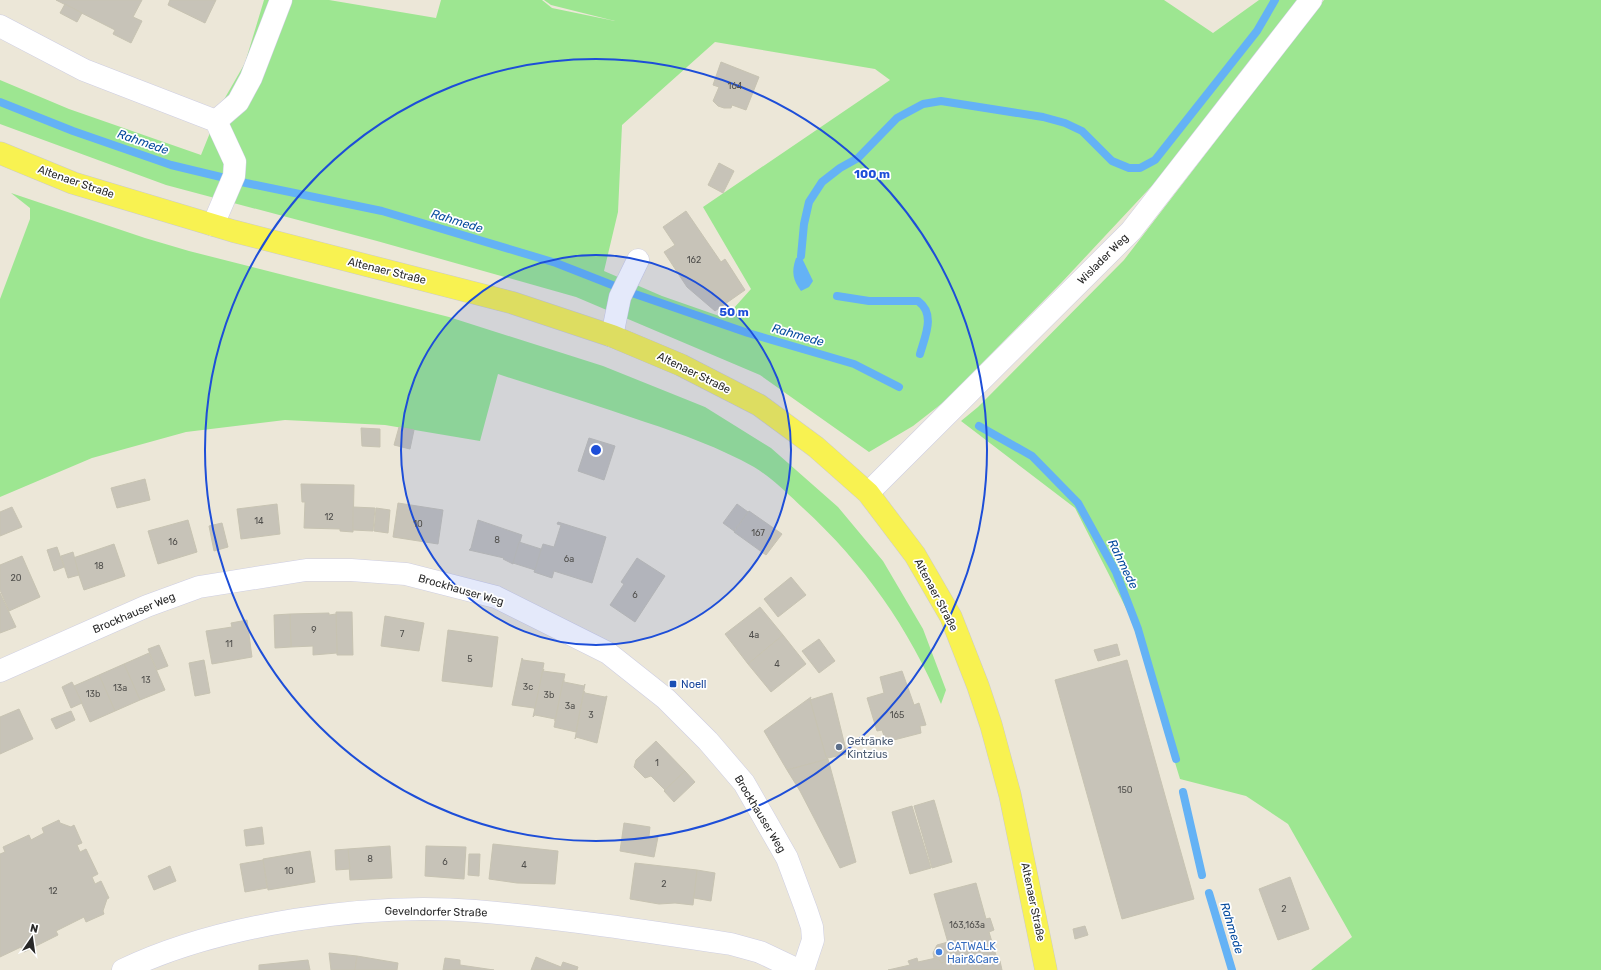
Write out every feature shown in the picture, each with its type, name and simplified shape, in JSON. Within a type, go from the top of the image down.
[{"type":"main road","name":"Altenaer Straße","points":[[0,153],[73,183],[213,225],[513,303],[612,336],[681,365],[759,405],[816,447],[868,493],[915,555],[951,617],[978,686],[991,725],[1010,795],[1046,970]]},
{"type":"street","points":[[216,121],[238,102],[248,84],[281,0]]},
{"type":"street","name":"Wislader Weg","points":[[868,493],[1131,231],[1311,0]]},
{"type":"street","points":[[0,26],[84,70],[216,121],[235,162],[232,182],[213,225]]},
{"type":"street","points":[[612,336],[624,289],[638,260]]},
{"type":"street","name":"Brockhauser Weg","points":[[0,671],[147,606],[199,587],[306,570],[351,570],[406,574],[496,597],[550,622],[608,653],[666,699],[708,741],[744,784],[787,858],[806,908],[812,927],[813,940],[803,970]]},
{"type":"street","name":"Gevelndorfer Straße","points":[[122,970],[191,944],[248,930],[304,919],[362,911],[394,910],[474,911],[730,944],[760,952],[798,970]]},
{"type":"green space","points":[[264,0],[329,0],[436,18],[441,0],[542,0],[552,8],[615,21],[551,5],[544,0],[1164,0],[1213,33],[1259,0],[1302,0],[1177,159],[1062,282],[945,401],[913,426],[869,452],[760,375],[576,297],[377,241],[166,185],[0,124],[0,80],[69,109],[201,155],[222,103],[245,63]],"holes":[[[715,42],[875,69],[890,80],[703,207],[751,289],[725,318],[662,296],[604,271],[618,212],[622,125]]]},
{"type":"green space","points":[[1324,0],[1601,0],[1601,970],[1311,970],[1352,937],[1288,824],[1246,796],[1180,779],[1131,618],[1075,508],[961,421],[978,407],[1124,260]]},
{"type":"green space","points":[[11,193],[145,238],[189,251],[449,317],[603,366],[705,407],[771,448],[838,507],[883,561],[923,629],[946,690],[941,704],[915,649],[883,598],[846,552],[825,529],[767,476],[741,460],[687,437],[498,374],[480,441],[385,425],[285,420],[186,432],[92,458],[0,497],[0,299],[30,219],[30,208]]},
{"type":"water","points":[[801,256],[813,281],[809,287],[801,291],[796,283],[793,272],[796,258]]},
{"type":"building","points":[[56,0],[142,0],[133,17],[142,21],[131,43],[113,34],[115,30]]},
{"type":"building","points":[[170,0],[216,0],[205,23],[168,5]]},
{"type":"building","points":[[65,4],[82,13],[77,22],[60,13]]},
{"type":"building","points":[[721,62],[759,77],[746,110],[732,105],[731,108],[724,108],[718,106],[713,101],[719,87],[713,85]]},
{"type":"building","points":[[719,163],[734,171],[723,193],[708,185]]},
{"type":"building","points":[[686,211],[721,262],[725,259],[745,290],[715,311],[687,287],[664,252],[675,245],[663,227]]},
{"type":"building","points":[[399,427],[414,430],[410,449],[394,445]]},
{"type":"building","points":[[361,428],[380,429],[380,447],[362,446]]},
{"type":"building","points":[[589,438],[615,446],[604,480],[578,471]]},
{"type":"building","points":[[145,479],[150,500],[117,508],[111,488]]},
{"type":"building","points":[[301,484],[354,485],[353,532],[340,531],[340,529],[304,528],[305,502],[302,502]]},
{"type":"building","points":[[398,503],[443,510],[438,544],[393,537]]},
{"type":"building","points":[[277,504],[280,534],[241,539],[237,509]]},
{"type":"building","points":[[737,504],[748,512],[734,531],[723,523]]},
{"type":"building","points":[[12,507],[22,527],[0,536],[0,512]]},
{"type":"building","points":[[353,507],[375,508],[373,531],[353,530]]},
{"type":"building","points":[[376,508],[390,510],[388,533],[374,531]]},
{"type":"building","points":[[749,511],[782,534],[766,555],[734,532]]},
{"type":"building","points":[[188,520],[197,552],[158,564],[148,531]]},
{"type":"building","points":[[478,520],[522,535],[513,564],[503,559],[504,558],[469,550],[471,548]]},
{"type":"building","points":[[558,522],[606,537],[592,583],[554,571],[552,578],[534,572],[543,544],[554,547],[561,525],[557,524]]},
{"type":"building","points":[[222,523],[228,547],[214,551],[209,526]]},
{"type":"building","points":[[519,542],[541,549],[535,570],[513,563]]},
{"type":"building","points":[[114,544],[125,576],[84,590],[73,558]]},
{"type":"building","points":[[57,547],[64,567],[54,571],[47,550]]},
{"type":"building","points":[[73,552],[79,575],[68,578],[61,556]]},
{"type":"building","points":[[22,556],[40,597],[9,611],[0,590],[0,565]]},
{"type":"building","points":[[637,558],[665,576],[635,622],[610,605],[624,584],[621,582]]},
{"type":"building","points":[[791,577],[806,595],[778,617],[764,599]]},
{"type":"building","points":[[0,593],[16,627],[0,633]]},
{"type":"building","points":[[760,607],[783,635],[748,664],[725,634]]},
{"type":"building","points":[[336,612],[352,612],[353,655],[337,655]]},
{"type":"building","points":[[329,613],[329,615],[336,614],[337,653],[313,655],[313,646],[291,647],[290,614]]},
{"type":"building","points":[[290,614],[291,647],[275,648],[274,615]]},
{"type":"building","points":[[385,616],[424,623],[419,651],[381,646]]},
{"type":"building","points":[[247,620],[252,657],[212,664],[206,631],[232,627],[231,623]]},
{"type":"building","points":[[448,630],[498,637],[492,687],[442,681]]},
{"type":"building","points":[[783,635],[806,664],[771,692],[748,664]]},
{"type":"building","points":[[819,639],[835,661],[819,673],[802,651]]},
{"type":"building","points":[[1117,644],[1120,655],[1098,661],[1094,650]]},
{"type":"building","points":[[159,645],[168,666],[157,670],[148,649]]},
{"type":"building","points":[[149,653],[165,690],[140,700],[124,664]]},
{"type":"building","points":[[522,658],[523,660],[544,663],[535,710],[534,708],[512,705]]},
{"type":"building","points":[[204,660],[210,693],[195,696],[189,663]]},
{"type":"building","points":[[1127,660],[1194,899],[1122,919],[1055,680]]},
{"type":"building","points":[[124,664],[140,700],[115,711],[99,675]]},
{"type":"building","points":[[544,669],[543,671],[565,674],[555,721],[555,719],[535,715],[533,717],[543,670]]},
{"type":"building","points":[[902,671],[914,705],[919,703],[926,725],[920,726],[921,733],[886,742],[882,730],[877,731],[867,698],[884,693],[880,677]]},
{"type":"building","points":[[99,675],[115,711],[90,722],[74,686]]},
{"type":"building","points":[[564,680],[564,682],[584,686],[585,684],[576,732],[554,727]]},
{"type":"building","points":[[72,682],[82,703],[71,708],[62,687]]},
{"type":"building","points":[[584,691],[585,693],[605,697],[607,696],[597,743],[576,737],[575,739]]},
{"type":"building","points":[[832,693],[847,754],[828,758],[826,757],[810,700]]},
{"type":"building","points":[[811,697],[810,700],[826,757],[828,759],[787,770],[764,731]]},
{"type":"building","points":[[19,709],[33,739],[0,754],[0,717]]},
{"type":"building","points":[[71,711],[75,720],[56,729],[51,719]]},
{"type":"building","points":[[656,741],[685,771],[665,790],[651,776],[645,778],[634,767],[636,760]]},
{"type":"building","points":[[828,759],[856,862],[840,868],[800,791],[787,770]]},
{"type":"building","points":[[685,771],[695,782],[674,802],[664,791]]},
{"type":"building","points":[[934,800],[952,862],[932,868],[914,806]]},
{"type":"building","points":[[912,806],[931,868],[910,874],[892,812]]},
{"type":"building","points":[[59,820],[60,823],[71,827],[74,825],[82,843],[77,845],[80,852],[86,849],[98,874],[92,877],[95,884],[101,881],[109,898],[107,899],[103,911],[104,914],[86,922],[84,917],[56,931],[58,935],[24,952],[21,947],[0,957],[0,854],[5,852],[3,847],[29,835],[31,840],[44,833],[42,828]]},
{"type":"building","points":[[624,823],[650,827],[649,836],[658,837],[654,857],[620,851]]},
{"type":"building","points":[[262,827],[264,844],[246,846],[244,830]]},
{"type":"building","points":[[493,844],[558,851],[555,884],[517,883],[489,879]]},
{"type":"building","points":[[390,846],[392,878],[350,880],[348,849]]},
{"type":"building","points":[[426,846],[466,847],[464,879],[425,876]]},
{"type":"building","points":[[348,849],[350,869],[336,870],[335,850]]},
{"type":"building","points":[[310,851],[315,882],[268,890],[263,859]]},
{"type":"building","points":[[469,854],[480,854],[479,876],[468,875]]},
{"type":"building","points":[[263,860],[267,888],[245,892],[240,864]]},
{"type":"building","points":[[635,863],[697,870],[693,905],[675,903],[659,904],[630,899]]},
{"type":"building","points":[[170,866],[176,881],[154,890],[148,876]]},
{"type":"building","points":[[697,870],[715,873],[711,901],[694,898]]},
{"type":"building","points":[[1290,877],[1309,929],[1278,940],[1259,889]]},
{"type":"building","points":[[976,883],[986,919],[990,918],[994,930],[989,932],[998,962],[984,966],[985,968],[979,970],[978,967],[967,970],[888,970],[910,965],[908,961],[917,958],[918,962],[936,958],[940,960],[941,963],[953,960],[934,894]]},
{"type":"building","points":[[1085,926],[1088,935],[1075,939],[1073,929]]},
{"type":"building","points":[[948,942],[953,960],[941,963],[940,960],[934,958],[933,953],[937,945]]},
{"type":"building","points":[[329,953],[357,956],[355,970],[331,970]]},
{"type":"building","points":[[357,956],[398,963],[397,970],[355,970]]},
{"type":"building","points":[[536,957],[561,967],[563,962],[578,967],[577,970],[531,970]]},
{"type":"building","points":[[445,958],[460,960],[460,965],[494,970],[443,970]]},
{"type":"building","points":[[308,960],[310,970],[259,970],[259,965]]},
{"type":"building","points":[[1000,961],[1002,970],[979,970],[985,968],[984,966]]},
{"type":"building","points":[[978,967],[979,970],[967,970]]},
{"type":"waterway","points":[[801,256],[804,224],[809,202],[822,182],[840,168],[858,158],[897,118],[923,104],[941,101],[1043,117],[1065,123],[1082,131],[1112,161],[1129,168],[1140,168],[1155,160],[1257,31],[1275,0]]},
{"type":"waterway","name":"Rahmede","points":[[0,102],[73,131],[171,165],[246,183],[382,211],[556,263],[635,294],[748,333],[854,364],[899,387]]},
{"type":"waterway","points":[[837,296],[869,301],[918,301],[927,312],[928,319],[928,326],[920,354]]},
{"type":"waterway","name":"Rahmede","points":[[979,426],[1032,456],[1078,503],[1116,572],[1138,629],[1176,759]]},
{"type":"waterway","name":"Rahmede","points":[[1183,792],[1202,875]]},
{"type":"waterway","name":"Rahmede","points":[[1209,893],[1232,970]]},
{"type":"place","name":"Noell","points":[[673,684]]},
{"type":"place","name":"Getränke Kintzius","points":[[839,747]]},
{"type":"place","name":"CATWALK Hair&Care","points":[[939,952]]}]
